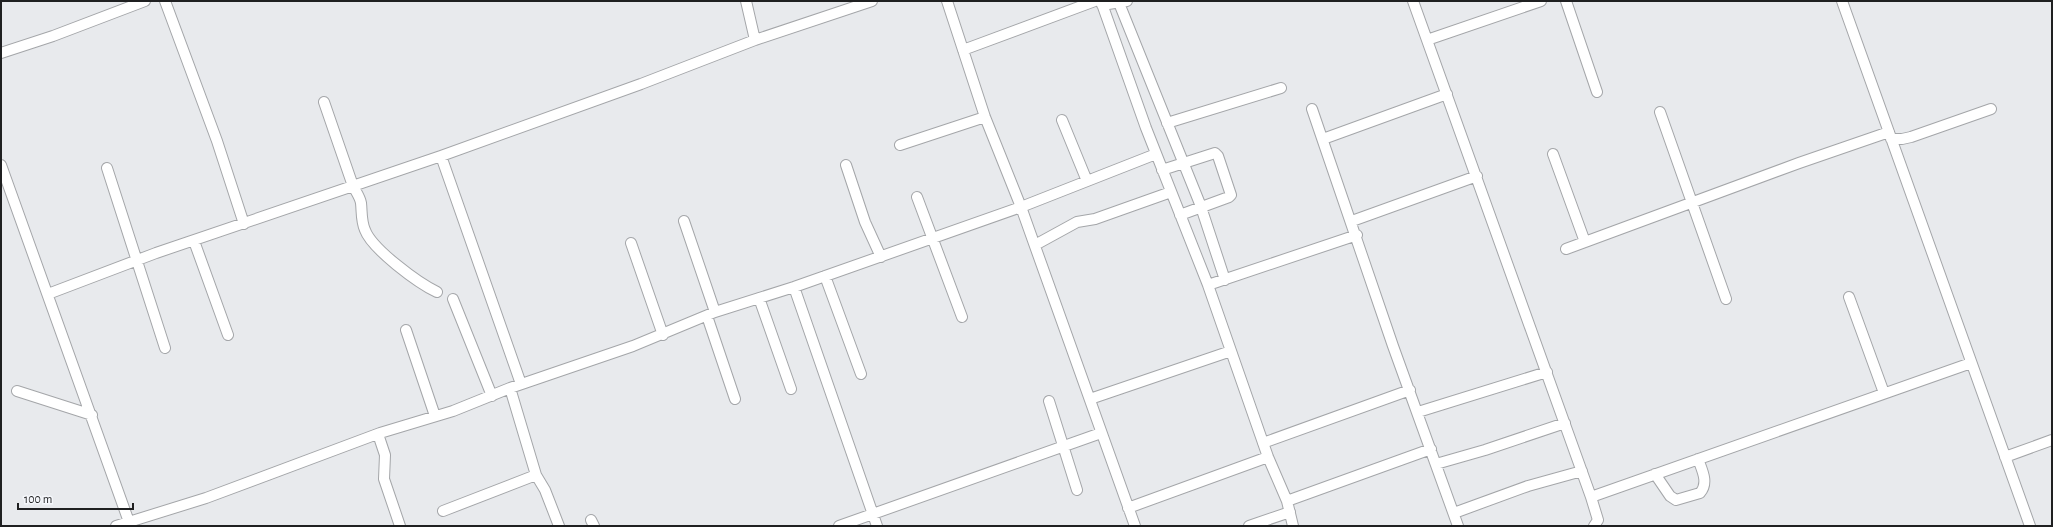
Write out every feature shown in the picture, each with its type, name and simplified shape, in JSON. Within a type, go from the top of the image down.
[{"type":"street","points":[[1,53],[53,36],[145,1]]},
{"type":"street","points":[[165,1],[217,141],[244,224]]},
{"type":"street","points":[[746,1],[755,40]]},
{"type":"street","points":[[48,294],[138,260],[441,156],[641,84],[755,40],[872,1]]},
{"type":"street","points":[[947,1],[985,117],[1021,206],[1134,526]]},
{"type":"street","points":[[1413,1],[1591,497],[1598,520],[1594,526]]},
{"type":"street","points":[[1427,40],[1541,1]]},
{"type":"street","points":[[1566,1],[1597,92]]},
{"type":"street","points":[[1842,1],[2030,526]]},
{"type":"street","points":[[963,50],[1099,2],[1123,2],[1167,123],[1201,207],[1225,280]]},
{"type":"street","points":[[1099,2],[1162,170],[1208,285],[1268,457],[1287,501],[1294,526]]},
{"type":"street","points":[[1167,123],[1281,88]]},
{"type":"street","points":[[1323,139],[1447,94]]},
{"type":"street","points":[[324,102],[353,186],[359,198],[362,224],[369,238],[390,259],[420,282],[437,292]]},
{"type":"street","points":[[1312,109],[1458,526]]},
{"type":"street","points":[[1566,249],[1799,163],[1890,136],[1902,140],[1991,109]]},
{"type":"street","points":[[1660,112],[1726,299]]},
{"type":"street","points":[[900,145],[985,117]]},
{"type":"street","points":[[1062,120],[1087,181]]},
{"type":"street","points":[[1162,170],[1214,153],[1218,156],[1231,194],[1229,197],[1180,215]]},
{"type":"street","points":[[116,526],[206,498],[378,434],[435,416],[521,384],[581,365],[663,335],[711,314],[794,287],[934,238],[1156,154]]},
{"type":"street","points":[[1553,154],[1585,242]]},
{"type":"street","points":[[441,156],[521,384]]},
{"type":"street","points":[[846,164],[880,257]]},
{"type":"street","points":[[1,165],[92,415],[129,522]]},
{"type":"street","points":[[107,168],[138,260],[165,348]]},
{"type":"street","points":[[1352,221],[1476,176]]},
{"type":"street","points":[[1035,246],[1077,222],[1094,219],[1171,192]]},
{"type":"street","points":[[917,198],[934,238],[962,317]]},
{"type":"street","points":[[684,221],[735,399]]},
{"type":"street","points":[[1208,285],[1357,235]]},
{"type":"street","points":[[194,241],[228,335]]},
{"type":"street","points":[[631,243],[663,335]]},
{"type":"street","points":[[825,276],[861,374]]},
{"type":"street","points":[[794,287],[877,526]]},
{"type":"street","points":[[1849,297],[1884,393]]},
{"type":"street","points":[[453,298],[492,396]]},
{"type":"street","points":[[759,298],[790,389]]},
{"type":"street","points":[[406,330],[435,416]]},
{"type":"street","points":[[1090,400],[1231,351]]},
{"type":"street","points":[[1591,497],[1971,363]]},
{"type":"street","points":[[1418,412],[1546,372]]},
{"type":"street","points":[[510,388],[536,475],[545,490],[558,526]]},
{"type":"street","points":[[1263,443],[1410,390]]},
{"type":"street","points":[[17,391],[92,415]]},
{"type":"street","points":[[1049,401],[1077,490]]},
{"type":"street","points":[[1436,464],[1485,450],[1565,423]]},
{"type":"street","points":[[840,526],[1101,433]]},
{"type":"street","points":[[378,434],[385,455],[384,478],[400,526]]},
{"type":"street","points":[[2005,457],[2052,440]]},
{"type":"street","points":[[1287,501],[1431,449]]},
{"type":"street","points":[[1128,508],[1268,457]]},
{"type":"street","points":[[1655,474],[1670,496],[1676,500],[1700,493],[1705,486],[1704,477],[1698,459]]},
{"type":"street","points":[[1454,513],[1528,486],[1582,471]]},
{"type":"street","points":[[443,511],[536,475]]},
{"type":"street","points":[[1249,526],[1290,512]]}]
